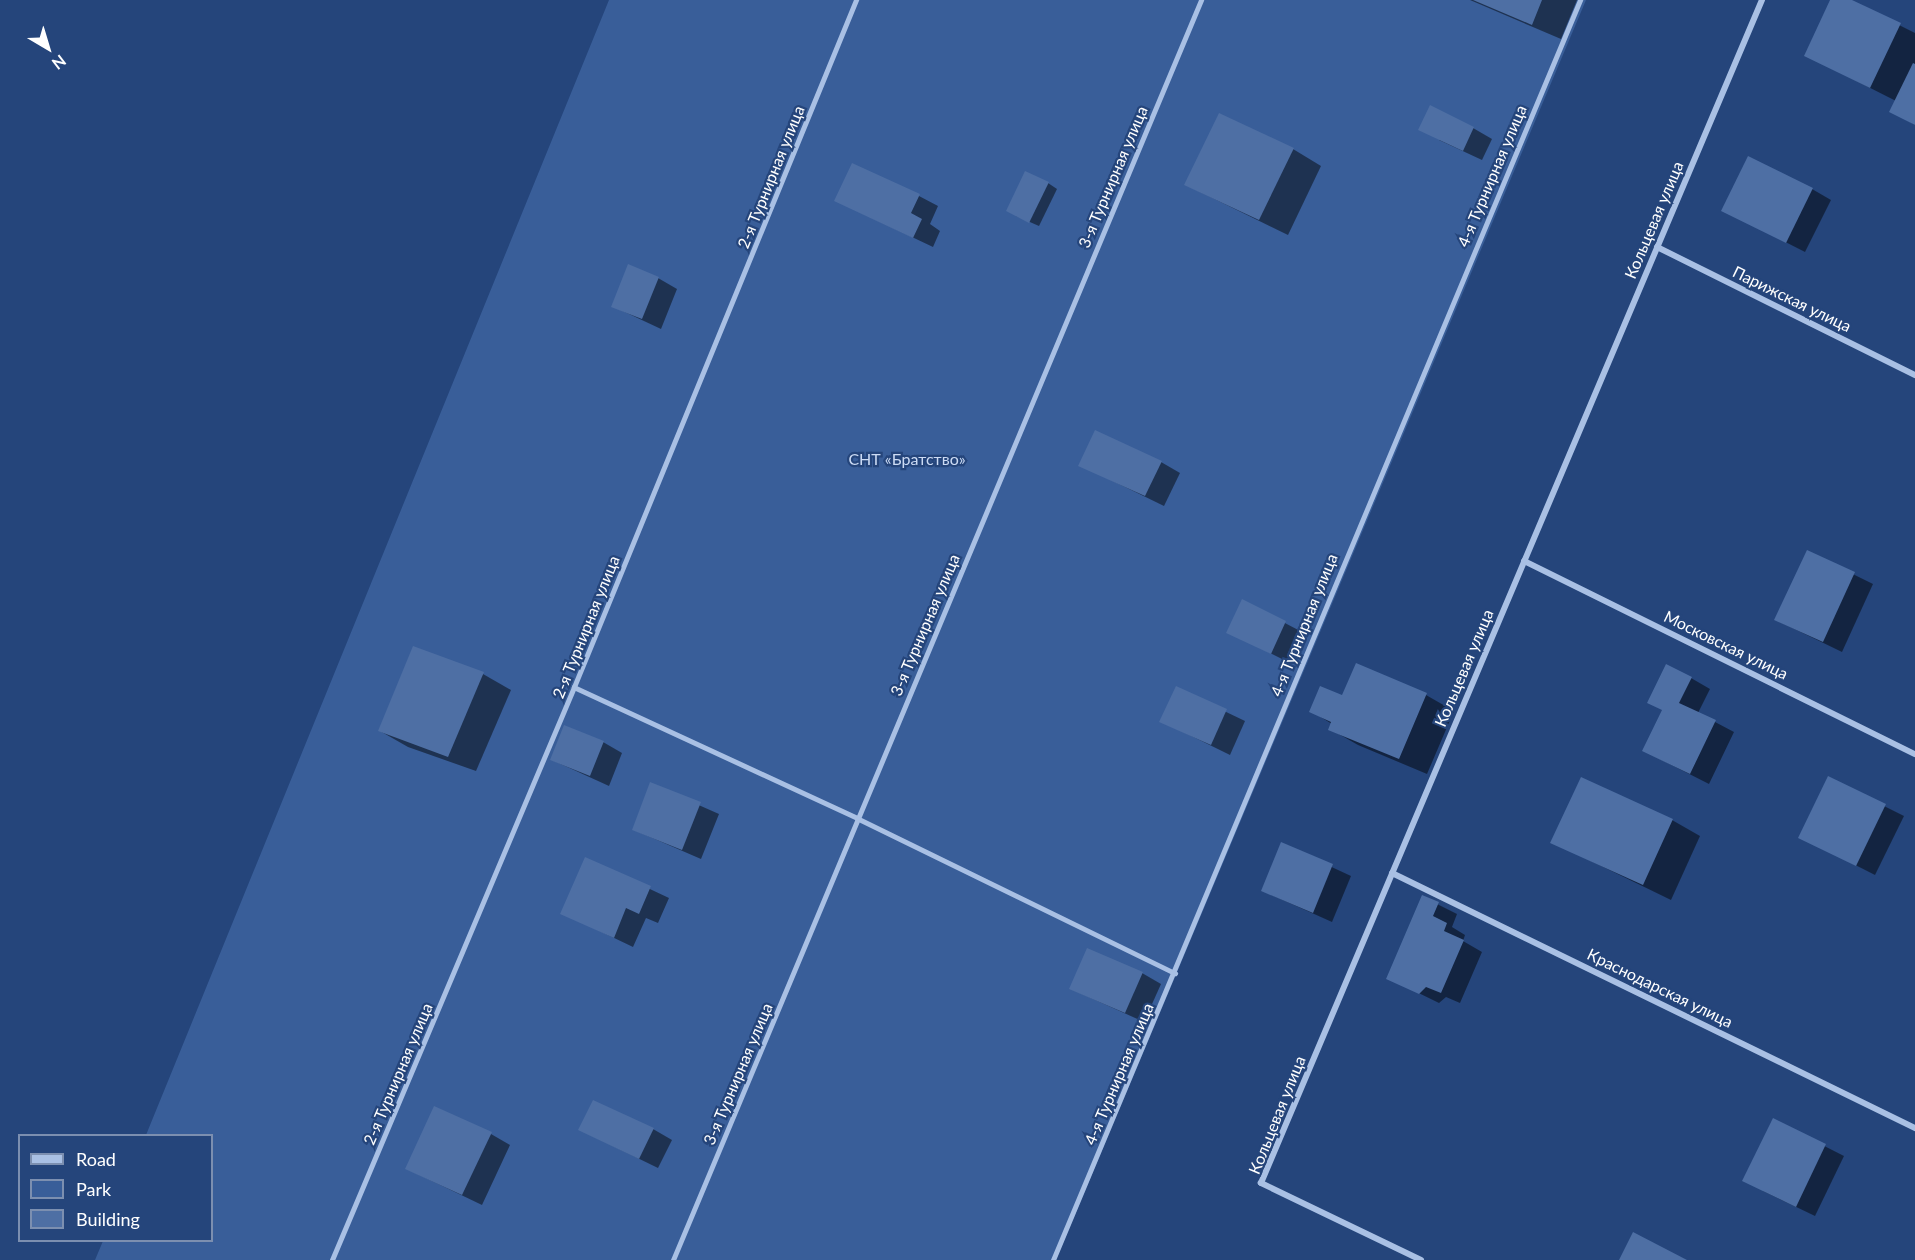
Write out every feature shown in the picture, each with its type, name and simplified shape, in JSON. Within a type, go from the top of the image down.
[{"type":"street","name":"Кольцевая улица","points":[[1421,1260],[1262,1183],[1762,0]]},
{"type":"street","name":"Парижская улица","points":[[1657,247],[1915,375]]},
{"type":"street","name":"Московская улица","points":[[1524,561],[1915,754]]},
{"type":"street","name":"Краснодарская улица","points":[[1392,873],[1915,1128]]},
{"type":"lane","name":"2-я Турнирная улица","points":[[332,1260],[574,687],[856,0]]},
{"type":"lane","name":"3-я Турнирная улица","points":[[673,1260],[1201,0]]},
{"type":"lane","name":"4-я Турнирная улица","points":[[1053,1260],[1175,973],[1406,409],[1580,0]]},
{"type":"lane","points":[[574,687],[857,818],[1175,973]]},
{"type":"green space","name":"СНТ «Братство»","points":[[609,0],[1586,0],[1056,1260],[95,1260],[103,1242],[213,1242],[213,1134],[146,1134]]},
{"type":"building","points":[[1473,0],[1542,0],[1532,25]]},
{"type":"building","points":[[1830,0],[1852,0],[1901,23],[1870,88],[1804,56]]},
{"type":"building","points":[[1913,63],[1915,64],[1915,125],[1889,112]]},
{"type":"building","points":[[1430,105],[1474,127],[1463,151],[1418,130]]},
{"type":"building","points":[[1219,113],[1294,148],[1259,220],[1184,185]]},
{"type":"building","points":[[1748,156],[1813,188],[1786,243],[1721,211]]},
{"type":"building","points":[[852,163],[920,194],[911,213],[922,219],[913,238],[834,201]]},
{"type":"building","points":[[1025,171],[1049,182],[1029,223],[1006,211]]},
{"type":"building","points":[[628,264],[659,277],[642,319],[611,307]]},
{"type":"building","points":[[1095,430],[1162,461],[1145,496],[1078,466]]},
{"type":"building","points":[[1807,550],[1855,572],[1823,642],[1774,620]]},
{"type":"building","points":[[1242,599],[1286,621],[1271,654],[1226,633]]},
{"type":"building","points":[[413,646],[484,672],[448,757],[378,731]]},
{"type":"building","points":[[1356,663],[1427,693],[1399,759],[1328,730],[1331,722],[1309,712],[1320,686],[1342,695]]},
{"type":"building","points":[[1666,664],[1692,677],[1679,703],[1716,720],[1690,774],[1642,751],[1662,710],[1647,703]]},
{"type":"building","points":[[1176,686],[1227,709],[1211,745],[1159,722]]},
{"type":"building","points":[[564,725],[604,741],[590,776],[550,760]]},
{"type":"building","points":[[1828,776],[1886,804],[1856,866],[1798,838]]},
{"type":"building","points":[[1581,777],[1673,819],[1643,885],[1550,843]]},
{"type":"building","points":[[650,782],[701,802],[682,850],[632,830]]},
{"type":"building","points":[[1281,842],[1333,864],[1313,913],[1261,891]]},
{"type":"building","points":[[585,857],[651,886],[639,914],[626,908],[614,938],[560,914]]},
{"type":"building","points":[[1422,895],[1439,902],[1433,916],[1447,923],[1444,931],[1464,940],[1441,993],[1426,987],[1419,994],[1386,979]]},
{"type":"building","points":[[1087,948],[1143,972],[1125,1013],[1069,989]]},
{"type":"building","points":[[593,1100],[654,1128],[639,1159],[578,1130]]},
{"type":"building","points":[[434,1106],[492,1132],[462,1195],[405,1169]]},
{"type":"building","points":[[1773,1118],[1826,1144],[1796,1207],[1742,1181]]},
{"type":"building","points":[[1633,1232],[1687,1260],[1619,1260]]}]
